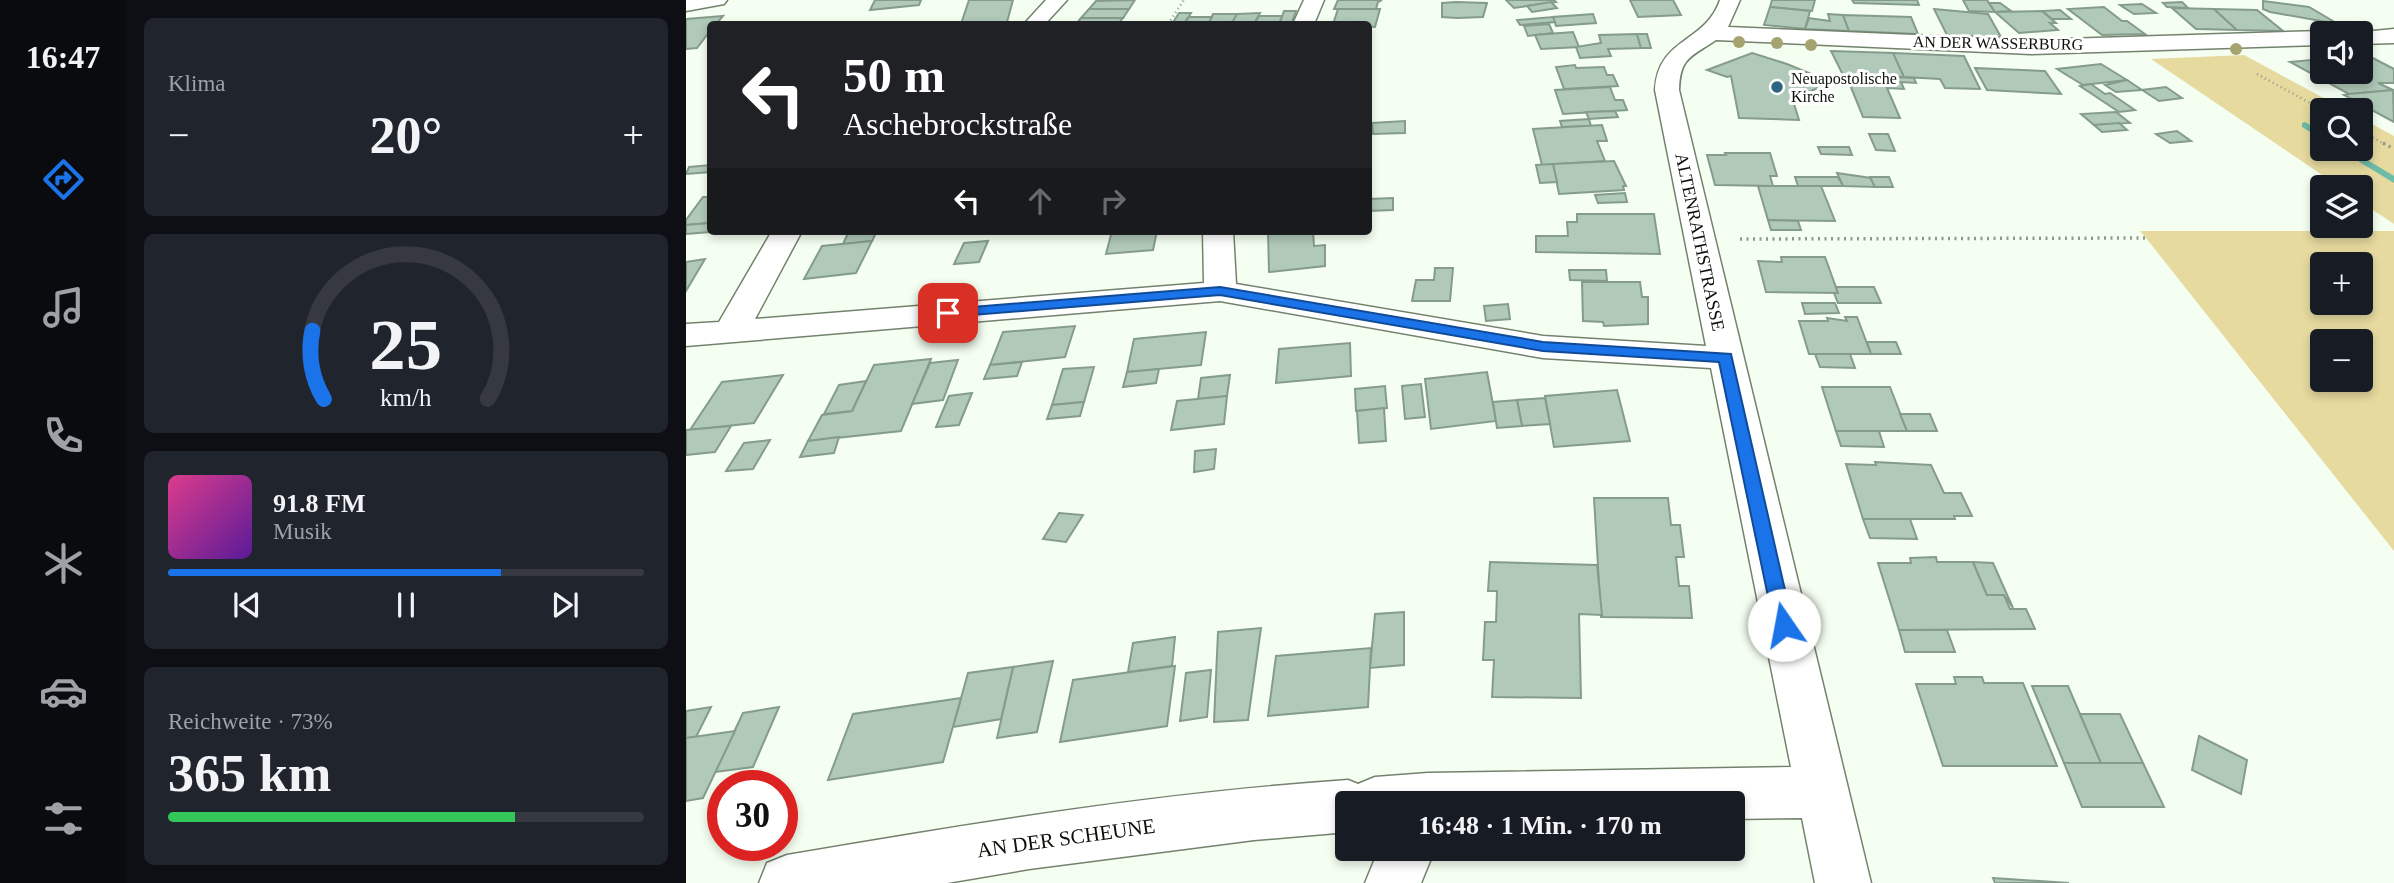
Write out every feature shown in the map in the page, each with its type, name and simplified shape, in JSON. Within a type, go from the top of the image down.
[{"type":"street","points":[[686,5],[717,0]]},
{"type":"street","points":[[1037,21],[1057,0]]},
{"type":"street","points":[[1305,21],[1314,0]]},
{"type":"street","points":[[1713,33],[1728,13],[1730,0]]},
{"type":"street","name":"AN DER WASSERBURG","points":[[1713,33],[2031,47],[2310,38]]},
{"type":"street","name":"ALTENRATHSTRASSE","points":[[1713,33],[1681,51],[1669,62],[1665,73],[1698,239],[1843,883]]},
{"type":"street","points":[[2373,37],[2394,36]]},
{"type":"street","points":[[731,331],[785,235]]},
{"type":"street","points":[[1218,235],[1220,291]]},
{"type":"street","points":[[686,335],[1220,291],[1543,347],[1726,358]]},
{"type":"street","points":[[1745,794],[1821,792]]},
{"type":"street","name":"AN DER SCHEUNE","points":[[787,883],[1029,841],[1254,813],[1335,807]]},
{"type":"street","points":[[1393,883],[1402,861]]},
{"type":"path","points":[[1170,21],[1184,0]]},
{"type":"path","points":[[2257,74],[2310,103]]},
{"type":"path","points":[[2373,138],[2394,149]]},
{"type":"path","points":[[1698,239],[2146,238]]},
{"type":"shaded area","points":[[2244,55],[2324,98],[2310,98],[2310,161],[2373,161],[2373,125],[2394,136],[2394,224],[2373,210],[2373,175],[2322,175],[2151,59]]},
{"type":"shaded area","points":[[2140,231],[2310,231],[2310,238],[2373,238],[2373,231],[2394,231],[2394,551]]},
{"type":"building","points":[[875,0],[921,0],[919,5],[870,10]]},
{"type":"building","points":[[969,0],[1013,0],[1007,21],[962,21]]},
{"type":"building","points":[[1135,0],[1129,9],[1089,9],[1096,1]]},
{"type":"building","points":[[1338,0],[1382,0],[1378,2],[1376,9],[1334,9]]},
{"type":"building","points":[[1506,0],[1554,0],[1556,2],[1514,8]]},
{"type":"building","points":[[1630,0],[1673,0],[1681,15],[1638,17]]},
{"type":"building","points":[[1772,0],[1815,0],[1812,11],[1770,7]]},
{"type":"building","points":[[1852,0],[1917,0],[1919,5],[1854,3]]},
{"type":"building","points":[[1963,0],[1987,0],[1995,12],[1969,11]]},
{"type":"building","points":[[2263,1],[2309,7],[2333,21],[2321,21],[2263,9]]},
{"type":"building","points":[[1551,2],[1557,8],[1532,12],[1527,6]]},
{"type":"building","points":[[2182,2],[2188,8],[2167,7],[2163,3]]},
{"type":"building","points":[[1442,3],[1487,3],[1483,17],[1457,18],[1442,17]]},
{"type":"building","points":[[1989,3],[2000,3],[2011,11],[1995,12]]},
{"type":"building","points":[[2142,4],[2156,13],[2134,14],[2120,5]]},
{"type":"building","points":[[1770,7],[1810,11],[1805,29],[1764,25]]},
{"type":"building","points":[[2104,7],[2145,34],[2102,35],[2068,9]]},
{"type":"building","points":[[2172,8],[2214,9],[2237,30],[2196,29]]},
{"type":"building","points":[[1089,9],[1129,9],[1123,18],[1081,18]]},
{"type":"building","points":[[1338,9],[1380,9],[1375,27],[1372,27],[1372,21],[1334,21]]},
{"type":"building","points":[[1934,9],[1988,14],[2001,37],[1947,35]]},
{"type":"building","points":[[2214,9],[2257,10],[2283,31],[2237,30]]},
{"type":"building","points":[[2060,10],[2071,19],[2052,19],[2042,11]]},
{"type":"building","points":[[1284,11],[1296,11],[1292,21],[1280,21]]},
{"type":"building","points":[[2042,11],[2056,23],[2050,23],[2058,30],[2019,33],[1995,12]]},
{"type":"building","points":[[1179,13],[1191,13],[1186,21],[1174,21]]},
{"type":"building","points":[[1260,13],[1256,21],[1233,21],[1237,14]]},
{"type":"building","points":[[1213,14],[1237,14],[1233,21],[1210,21]]},
{"type":"building","points":[[1593,14],[1596,23],[1556,26],[1553,17]]},
{"type":"building","points":[[1828,14],[1843,15],[1849,31],[1805,29],[1809,18],[1830,21]]},
{"type":"building","points":[[1843,15],[1911,17],[1918,34],[1849,31]]},
{"type":"building","points":[[723,16],[719,21],[707,21],[707,35],[697,48],[686,49],[686,19]]},
{"type":"building","points":[[1259,16],[1282,16],[1280,21],[1256,21]]},
{"type":"building","points":[[1189,17],[1212,17],[1210,21],[1186,21]]},
{"type":"building","points":[[1553,17],[1555,22],[1520,25],[1517,20]]},
{"type":"building","points":[[1081,18],[1123,18],[1120,21],[1078,21]]},
{"type":"building","points":[[1549,24],[1553,33],[1528,36],[1524,26]]},
{"type":"building","points":[[1573,32],[1579,47],[1541,49],[1535,35]]},
{"type":"building","points":[[1637,34],[1641,48],[1608,49],[1611,56],[1580,58],[1576,47],[1601,43],[1599,35]]},
{"type":"building","points":[[1637,34],[1647,34],[1651,48],[1641,48]]},
{"type":"building","points":[[1831,51],[1894,53],[1904,77],[1843,75]]},
{"type":"building","name":"Neuapostolische Kirche","points":[[1752,53],[1831,82],[1809,92],[1790,91],[1799,120],[1739,118],[1731,76],[1707,70]]},
{"type":"building","points":[[1893,53],[1964,56],[1980,89],[1945,88],[1940,79],[1904,77]]},
{"type":"building","points":[[2373,58],[2394,69],[2394,83],[2378,83],[2393,90],[2349,94],[2331,84],[2373,84]]},
{"type":"building","points":[[2310,60],[2310,73],[2290,62]]},
{"type":"building","points":[[2101,64],[2127,80],[2083,85],[2057,69]]},
{"type":"building","points":[[1575,65],[1576,68],[1604,67],[1607,75],[1613,75],[1618,86],[1564,89],[1556,67]]},
{"type":"building","points":[[1975,68],[2045,71],[2061,94],[1987,90]]},
{"type":"building","points":[[1846,75],[1914,78],[1916,83],[1901,82],[1904,89],[1887,88],[1900,118],[1863,117]]},
{"type":"building","points":[[2127,80],[2142,90],[2116,92],[2105,85]]},
{"type":"building","points":[[2091,84],[2135,110],[2119,112],[2080,86]]},
{"type":"building","points":[[1610,87],[1615,100],[1623,100],[1627,110],[1563,114],[1555,90]]},
{"type":"building","points":[[2166,87],[2182,98],[2159,101],[2142,90]]},
{"type":"building","points":[[2393,90],[2394,122],[2373,111],[2373,98],[2350,98],[2344,95]]},
{"type":"building","points":[[1615,111],[1618,117],[1589,119],[1586,112]]},
{"type":"building","points":[[2116,112],[2130,123],[2094,125],[2081,114]]},
{"type":"building","points":[[1589,119],[1591,126],[1562,127],[1560,121]]},
{"type":"building","points":[[1405,121],[1405,133],[1373,134],[1372,123]]},
{"type":"building","points":[[2119,123],[2127,130],[2102,132],[2094,125]]},
{"type":"building","points":[[1602,125],[1607,141],[1597,141],[1605,161],[1542,165],[1533,129]]},
{"type":"building","points":[[2177,131],[2191,141],[2170,143],[2156,134]]},
{"type":"building","points":[[1869,134],[1888,134],[1895,151],[1876,150]]},
{"type":"building","points":[[1818,147],[1849,147],[1852,155],[1821,154]]},
{"type":"building","points":[[1725,153],[1770,153],[1777,176],[1770,176],[1773,186],[1715,185],[1707,155],[1726,155]]},
{"type":"building","points":[[1614,161],[1626,186],[1623,186],[1624,190],[1559,194],[1553,164]]},
{"type":"building","points":[[1553,164],[1557,182],[1540,183],[1536,165]]},
{"type":"building","points":[[707,165],[707,172],[686,174],[689,167]]},
{"type":"building","points":[[1837,173],[1871,178],[1875,187],[1843,186]]},
{"type":"building","points":[[1795,177],[1838,177],[1843,186],[1798,186]]},
{"type":"building","points":[[1870,177],[1889,177],[1893,187],[1875,187]]},
{"type":"building","points":[[1758,186],[1821,186],[1835,221],[1768,220]]},
{"type":"building","points":[[1625,193],[1627,202],[1598,203],[1595,195]]},
{"type":"building","points":[[703,197],[707,197],[707,223],[686,225],[686,220]]},
{"type":"building","points":[[1393,198],[1393,210],[1372,211],[1372,199]]},
{"type":"building","points":[[1577,214],[1654,214],[1660,254],[1536,252],[1536,236],[1568,236],[1567,222],[1577,222]]},
{"type":"building","points":[[1768,220],[1798,221],[1801,230],[1771,230]]},
{"type":"building","points":[[707,223],[707,232],[686,234],[686,225]]},
{"type":"building","points":[[847,235],[875,235],[872,241],[843,244]]},
{"type":"building","points":[[1111,235],[1156,235],[1153,250],[1106,254]]},
{"type":"building","points":[[1268,235],[1313,235],[1314,246],[1325,245],[1325,266],[1269,272]]},
{"type":"building","points":[[872,241],[856,273],[804,279],[822,246]]},
{"type":"building","points":[[988,241],[979,262],[954,264],[964,243]]},
{"type":"building","points":[[1781,257],[1825,257],[1838,293],[1766,292],[1758,261],[1782,262]]},
{"type":"building","points":[[705,259],[686,291],[686,262]]},
{"type":"building","points":[[1435,268],[1453,268],[1450,301],[1412,301],[1416,280],[1434,280]]},
{"type":"building","points":[[1569,270],[1606,270],[1607,281],[1570,280]]},
{"type":"building","points":[[1582,282],[1640,282],[1642,297],[1648,297],[1648,324],[1604,326],[1603,322],[1583,321]]},
{"type":"building","points":[[1836,287],[1874,287],[1881,303],[1838,303],[1834,293],[1838,293]]},
{"type":"building","points":[[1802,303],[1835,303],[1839,313],[1805,314]]},
{"type":"building","points":[[1508,304],[1510,319],[1486,321],[1484,306]]},
{"type":"building","points":[[1845,317],[1857,317],[1871,354],[1809,354],[1799,321],[1828,321],[1827,318],[1847,321]]},
{"type":"building","points":[[1075,326],[1065,357],[990,365],[1003,332]]},
{"type":"building","points":[[1206,332],[1201,365],[1127,372],[1134,339]]},
{"type":"building","points":[[1867,342],[1896,342],[1901,354],[1871,354]]},
{"type":"building","points":[[1350,343],[1351,376],[1276,383],[1279,349]]},
{"type":"building","points":[[1815,354],[1850,354],[1855,368],[1820,367]]},
{"type":"building","points":[[931,359],[901,431],[808,441],[822,415],[852,411],[874,365]]},
{"type":"building","points":[[958,360],[943,400],[912,404],[930,363]]},
{"type":"building","points":[[1022,362],[1017,376],[984,379],[990,365]]},
{"type":"building","points":[[1094,367],[1084,402],[1052,405],[1063,369]]},
{"type":"building","points":[[1159,369],[1156,383],[1123,387],[1127,372]]},
{"type":"building","points":[[1487,372],[1496,421],[1431,429],[1425,379]]},
{"type":"building","points":[[783,375],[754,423],[690,430],[722,382]]},
{"type":"building","points":[[1230,375],[1227,396],[1198,399],[1201,378]]},
{"type":"building","points":[[866,381],[852,411],[824,414],[839,385]]},
{"type":"building","points":[[1421,384],[1425,417],[1405,419],[1402,386]]},
{"type":"building","points":[[1385,386],[1387,408],[1356,411],[1355,389]]},
{"type":"building","points":[[1822,387],[1890,387],[1907,431],[1836,431]]},
{"type":"building","points":[[1617,390],[1630,441],[1554,447],[1545,396]]},
{"type":"building","points":[[972,393],[959,425],[936,427],[949,396]]},
{"type":"building","points":[[1227,396],[1224,424],[1171,430],[1177,401]]},
{"type":"building","points":[[1545,398],[1550,424],[1522,426],[1517,400]]},
{"type":"building","points":[[1517,400],[1522,426],[1497,428],[1493,402]]},
{"type":"building","points":[[1084,402],[1080,416],[1047,419],[1052,405]]},
{"type":"building","points":[[1384,408],[1386,441],[1359,443],[1357,411]]},
{"type":"building","points":[[1900,414],[1930,414],[1937,431],[1907,431]]},
{"type":"building","points":[[731,426],[715,452],[686,455],[686,430]]},
{"type":"building","points":[[1836,431],[1879,431],[1884,447],[1841,446]]},
{"type":"building","points":[[839,437],[834,453],[800,457],[808,441]]},
{"type":"building","points":[[770,440],[753,469],[726,471],[744,443]]},
{"type":"building","points":[[1216,449],[1214,469],[1194,472],[1195,451]]},
{"type":"building","points":[[1875,462],[1931,465],[1944,493],[1961,493],[1972,516],[1954,516],[1955,519],[1863,519],[1846,464],[1876,465]]},
{"type":"building","points":[[1594,498],[1668,498],[1671,525],[1680,525],[1684,557],[1676,557],[1679,586],[1689,586],[1692,618],[1601,617]]},
{"type":"building","points":[[1059,513],[1083,515],[1066,542],[1043,539]]},
{"type":"building","points":[[1863,519],[1910,519],[1917,539],[1870,538]]},
{"type":"building","points":[[1936,557],[1937,562],[1973,562],[1987,595],[2004,595],[2010,609],[2026,609],[2035,629],[1899,630],[1878,563],[1911,563],[1910,558]]},
{"type":"building","points":[[1490,562],[1597,565],[1602,615],[1579,614],[1581,698],[1492,697],[1494,660],[1483,660],[1485,622],[1496,622],[1497,591],[1488,591]]},
{"type":"building","points":[[1973,562],[1993,563],[2013,608],[2004,595],[1987,595]]},
{"type":"building","points":[[1404,612],[1404,665],[1370,668],[1375,614]]},
{"type":"building","points":[[1261,628],[1248,720],[1214,722],[1218,632]]},
{"type":"building","points":[[1899,630],[1947,630],[1955,652],[1905,652]]},
{"type":"building","points":[[1175,637],[1172,666],[1128,672],[1133,643]]},
{"type":"building","points":[[1371,648],[1368,707],[1268,716],[1276,656]]},
{"type":"building","points":[[1053,661],[1037,732],[997,738],[1013,667]]},
{"type":"building","points":[[1175,666],[1167,726],[1060,742],[1073,680]]},
{"type":"building","points":[[1013,667],[1001,719],[953,727],[968,673]]},
{"type":"building","points":[[1211,670],[1207,717],[1180,721],[1186,673]]},
{"type":"building","points":[[1954,677],[1982,677],[1984,683],[2023,683],[2057,766],[1943,766],[1916,684],[1956,684]]},
{"type":"building","points":[[2032,686],[2068,686],[2101,763],[2064,763]]},
{"type":"building","points":[[961,698],[943,762],[828,780],[853,714]]},
{"type":"building","points":[[711,707],[696,737],[686,738],[686,711]]},
{"type":"building","points":[[779,707],[753,767],[716,770],[743,713]]},
{"type":"building","points":[[2080,714],[2120,714],[2143,763],[2101,763]]},
{"type":"building","points":[[735,731],[716,770],[707,770],[707,790],[703,798],[686,801],[686,738]]},
{"type":"building","points":[[2199,736],[2247,760],[2241,794],[2192,770]]},
{"type":"building","points":[[2064,763],[2143,763],[2164,807],[2082,807]]},
{"type":"building","points":[[1993,878],[2069,883],[1995,883]]},
{"type":"waterway","points":[[2305,125],[2310,128]]},
{"type":"waterway","points":[[2363,161],[2394,180]]},
{"type":"place","name":"Neuapostolische Kirche","points":[[1777,87]]},
{"type":"route","points":[[948,313],[1220,291],[1543,347],[1726,358],[1784,625]]}]
